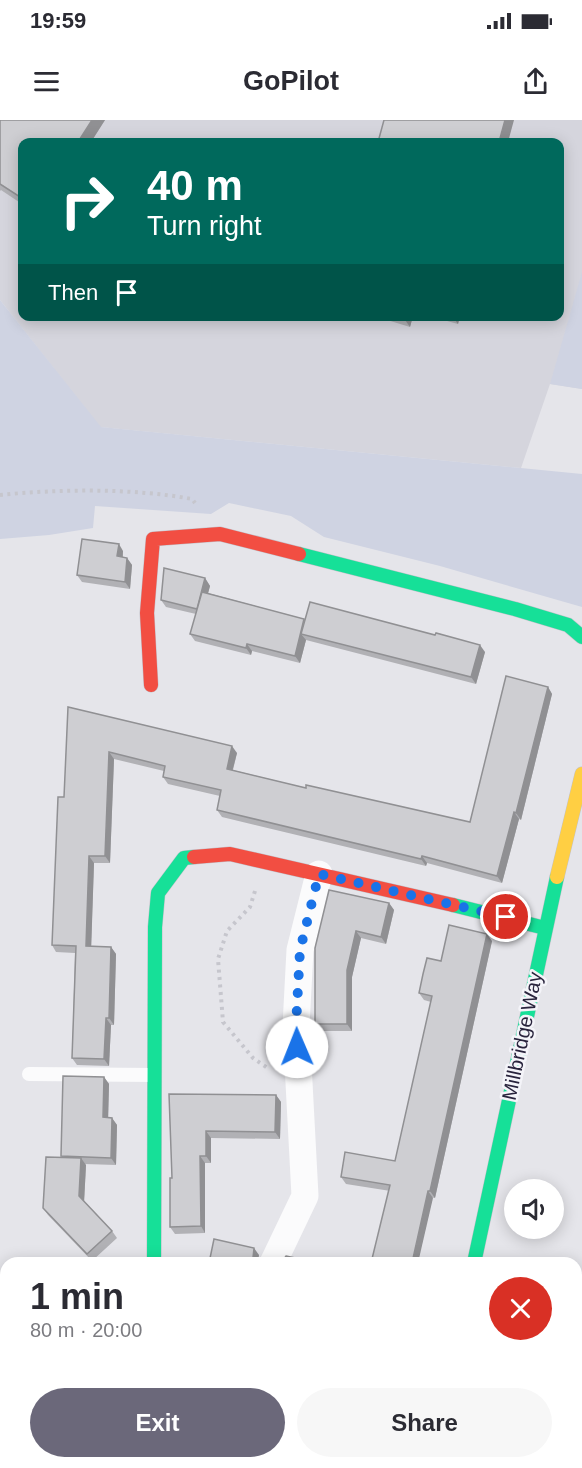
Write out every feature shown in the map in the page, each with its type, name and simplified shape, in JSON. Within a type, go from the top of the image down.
[{"type":"street","points":[[151,685],[147,613],[153,539],[220,534],[515,609],[568,625],[582,637]]},
{"type":"street","name":"Millbridge Way","points":[[475,1257],[545,928],[582,774]]},
{"type":"street","points":[[154,1257],[155,927],[158,893],[184,858],[230,854],[486,912],[545,928]]},
{"type":"street","points":[[276,1257],[304,1196],[296,1026],[300,950],[319,874]]},
{"type":"lane","points":[[29,1074],[154,1075]]},
{"type":"path","points":[[0,495],[86,492],[164,494],[192,500],[196,505],[194,536]]},
{"type":"path","points":[[265,862],[250,907],[227,931],[218,958],[224,1022],[253,1058],[299,1090]]},
{"type":"shaded area","points":[[0,120],[582,120],[582,389],[550,384],[521,468],[100,427],[0,300]]},
{"type":"shaded area","points":[[582,272],[582,389],[550,384]]},
{"type":"shaded area","points":[[0,300],[101,427],[582,474],[582,607],[440,566],[324,537],[291,516],[229,503],[211,514],[95,506],[93,528],[0,539]]},
{"type":"building","points":[[0,120],[92,120],[81,138],[18,138],[18,196],[0,184]]},
{"type":"building","points":[[384,120],[505,120],[500,138],[379,138]]},
{"type":"building","points":[[82,539],[119,544],[117,556],[127,558],[125,582],[77,575]]},
{"type":"building","points":[[164,568],[205,578],[197,609],[161,600]]},
{"type":"building","points":[[202,592],[304,619],[295,656],[247,644],[246,648],[190,634]]},
{"type":"building","points":[[310,602],[480,645],[471,677],[301,634]]},
{"type":"building","points":[[506,676],[548,687],[516,813],[514,812],[497,876],[422,856],[421,859],[217,810],[221,790],[163,777],[165,766],[109,752],[105,856],[89,856],[86,946],[111,947],[109,1018],[106,1018],[104,1059],[72,1058],[76,946],[52,945],[58,797],[64,797],[68,707],[232,746],[227,769],[470,822]]},
{"type":"building","points":[[329,890],[389,903],[381,937],[356,931],[347,970],[347,1024],[315,1024],[315,948]]},
{"type":"building","points":[[449,925],[487,934],[413,1257],[372,1257],[390,1185],[341,1177],[345,1152],[395,1161],[432,996],[419,993],[423,974],[427,958],[441,961]]},
{"type":"building","points":[[63,1076],[104,1077],[103,1117],[112,1118],[111,1158],[61,1156]]},
{"type":"building","points":[[169,1094],[276,1095],[275,1132],[206,1131],[206,1156],[200,1156],[201,1226],[170,1227],[170,1178],[172,1178]]},
{"type":"building","points":[[46,1157],[81,1158],[79,1196],[112,1231],[87,1254],[43,1208]]},
{"type":"building","points":[[214,1239],[254,1248],[253,1257],[210,1257]]},
{"type":"traffic: fast","points":[[299,554],[515,609],[568,625],[582,637]]},
{"type":"traffic: fast","points":[[154,1257],[155,927],[158,893],[184,858],[194,857]]},
{"type":"traffic: fast","points":[[475,1257],[557,877]]},
{"type":"traffic: fast","points":[[453,905],[545,928]]},
{"type":"traffic: slow","points":[[557,877],[582,774]]},
{"type":"traffic: jam","points":[[151,685],[147,613],[153,539],[220,534],[299,554]]},
{"type":"traffic: jam","points":[[194,857],[230,854],[453,905]]},
{"type":"route","points":[[297,1047],[300,950],[319,874],[506,917]]}]
